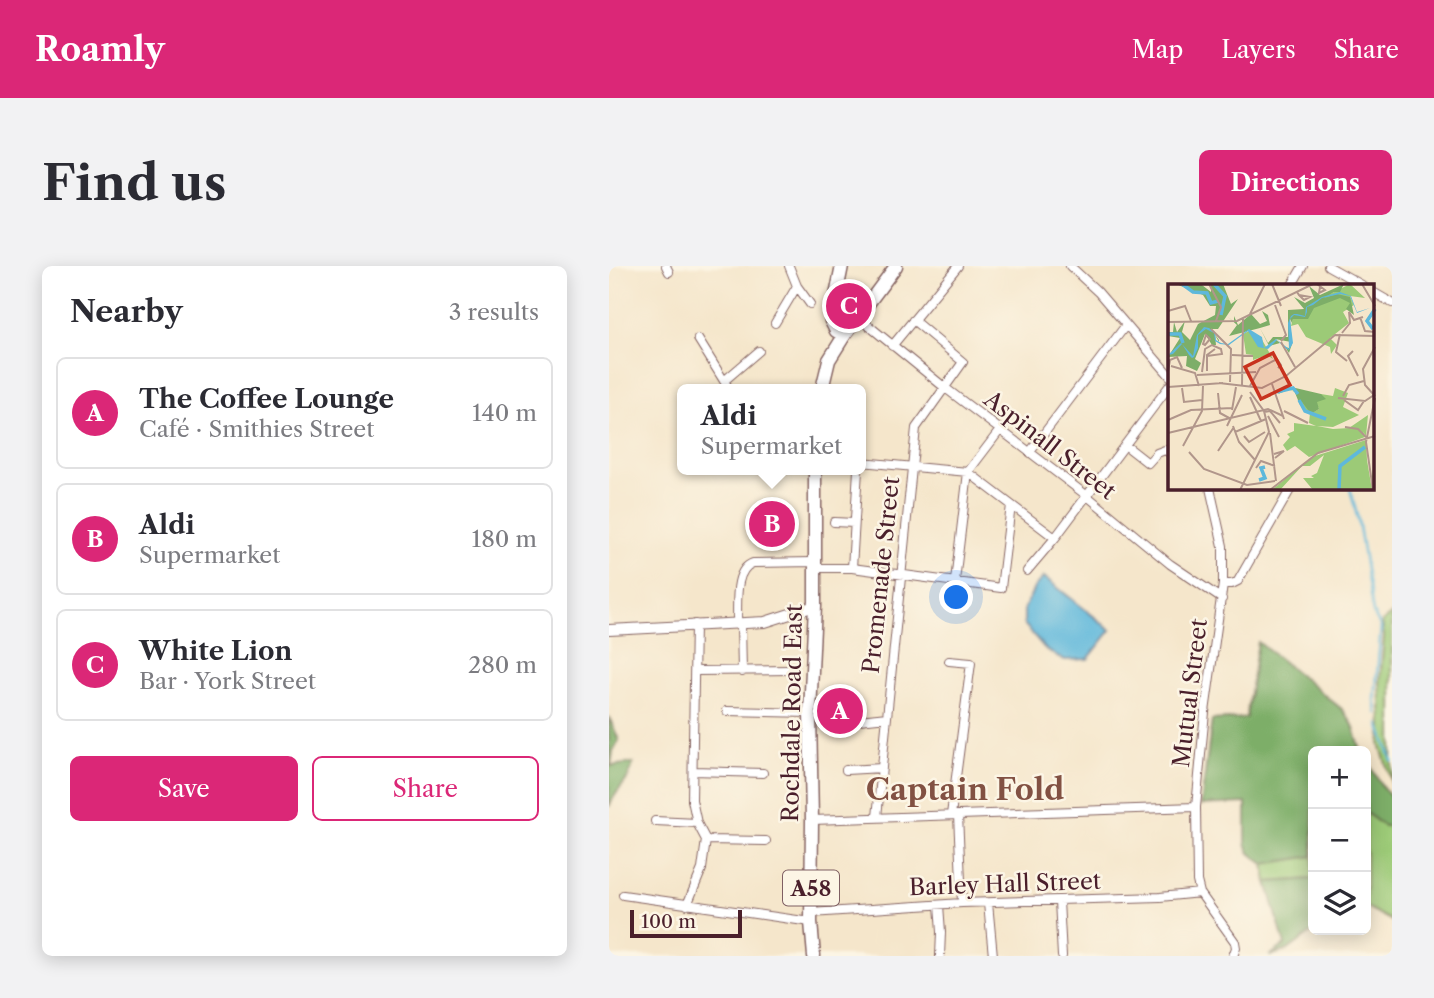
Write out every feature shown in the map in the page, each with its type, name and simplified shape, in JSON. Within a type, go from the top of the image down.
[{"type":"main road","points":[[842,266],[831,321],[836,331],[844,335]]},
{"type":"main road","points":[[823,384],[829,360],[844,335],[896,266]]},
{"type":"main road","name":"Rochdale Road East","points":[[814,956],[811,917],[813,820],[810,713],[815,606],[815,475]]},
{"type":"street","points":[[789,266],[797,286],[810,304]]},
{"type":"street","points":[[892,346],[958,266]]},
{"type":"street","points":[[1070,266],[1098,292],[1167,372]]},
{"type":"street","points":[[1293,284],[1303,266]]},
{"type":"street","points":[[1328,266],[1359,284]]},
{"type":"street","points":[[775,323],[797,286]]},
{"type":"street","points":[[1375,293],[1392,303]]},
{"type":"street","name":"Aspinall Street","points":[[858,317],[1170,564],[1222,599]]},
{"type":"street","name":"Promenade Street","points":[[877,817],[916,428],[963,362],[913,320]]},
{"type":"street","points":[[1030,452],[1126,326]]},
{"type":"street","points":[[698,340],[726,384]]},
{"type":"street","points":[[728,384],[759,351]]},
{"type":"street","points":[[1027,571],[1168,388]]},
{"type":"street","points":[[955,582],[968,472],[1000,430]]},
{"type":"street","points":[[1125,444],[1148,463],[1157,453],[1165,450],[1168,452]]},
{"type":"street","points":[[866,462],[968,472],[1055,538]]},
{"type":"street","points":[[852,568],[858,475]]},
{"type":"street","name":"Mutual Street","points":[[1199,893],[1196,807],[1205,712],[1223,584],[1223,546],[1210,490]]},
{"type":"street","points":[[1223,584],[1238,581],[1290,490]]},
{"type":"street","points":[[742,672],[739,623],[741,573],[745,566],[753,563],[852,568],[1001,588],[1011,505]]},
{"type":"street","points":[[834,522],[855,523]]},
{"type":"street","points":[[609,630],[765,622],[815,606]]},
{"type":"street","points":[[687,905],[702,869],[706,840],[697,823],[692,800],[695,624]]},
{"type":"street","points":[[949,661],[971,663],[954,815],[962,903]]},
{"type":"street","points":[[695,671],[790,670]]},
{"type":"street","points":[[727,711],[810,713]]},
{"type":"street","points":[[822,724],[887,717]]},
{"type":"street","points":[[846,769],[882,768]]},
{"type":"street","points":[[693,771],[763,773]]},
{"type":"street","points":[[813,820],[1196,807]]},
{"type":"street","points":[[655,821],[697,823]]},
{"type":"street","points":[[706,840],[767,841]]},
{"type":"street","points":[[1199,893],[1235,942],[1233,956]]},
{"type":"street","name":"Barley Hall Street","points":[[623,895],[687,905],[811,917],[962,903],[1199,893]]},
{"type":"street","points":[[1059,901],[1062,956]]},
{"type":"street","points":[[988,903],[993,956]]},
{"type":"street","points":[[939,905],[940,956]]},
{"type":"green space","points":[[1392,614],[1392,784],[1380,744],[1380,681],[1384,636],[1382,622]]},
{"type":"green space","points":[[1258,642],[1343,710],[1353,725],[1359,746],[1308,746],[1308,857],[1264,864],[1250,853],[1246,844],[1246,803],[1201,805],[1212,720],[1246,718]]},
{"type":"green space","points":[[609,717],[619,740],[613,751],[611,766],[633,763],[629,776],[609,807]]},
{"type":"green space","points":[[1371,768],[1392,798],[1392,826],[1384,826],[1371,817]]},
{"type":"green space","points":[[1371,817],[1384,826],[1392,826],[1392,921],[1371,910]]},
{"type":"green space","points":[[1308,857],[1308,879],[1267,882],[1264,864]]},
{"type":"green space","points":[[1308,879],[1308,935],[1288,950],[1269,956],[1285,945],[1267,882]]},
{"type":"water","points":[[1044,577],[1111,630],[1088,659],[1065,660],[1047,651],[1024,624],[1024,609],[1035,586]]},
{"type":"waterway","points":[[1350,490],[1373,613],[1381,627],[1375,700],[1377,713]]},
{"type":"waterway","points":[[1379,724],[1392,761]]},
{"type":"place","name":"White Lion","points":[[849,306]]},
{"type":"place","name":"Aldi","points":[[772,524]]},
{"type":"place","name":"The Coffee Lounge","points":[[840,711]]},
{"type":"district","name":"Captain Fold","points":[[965,789]]}]
